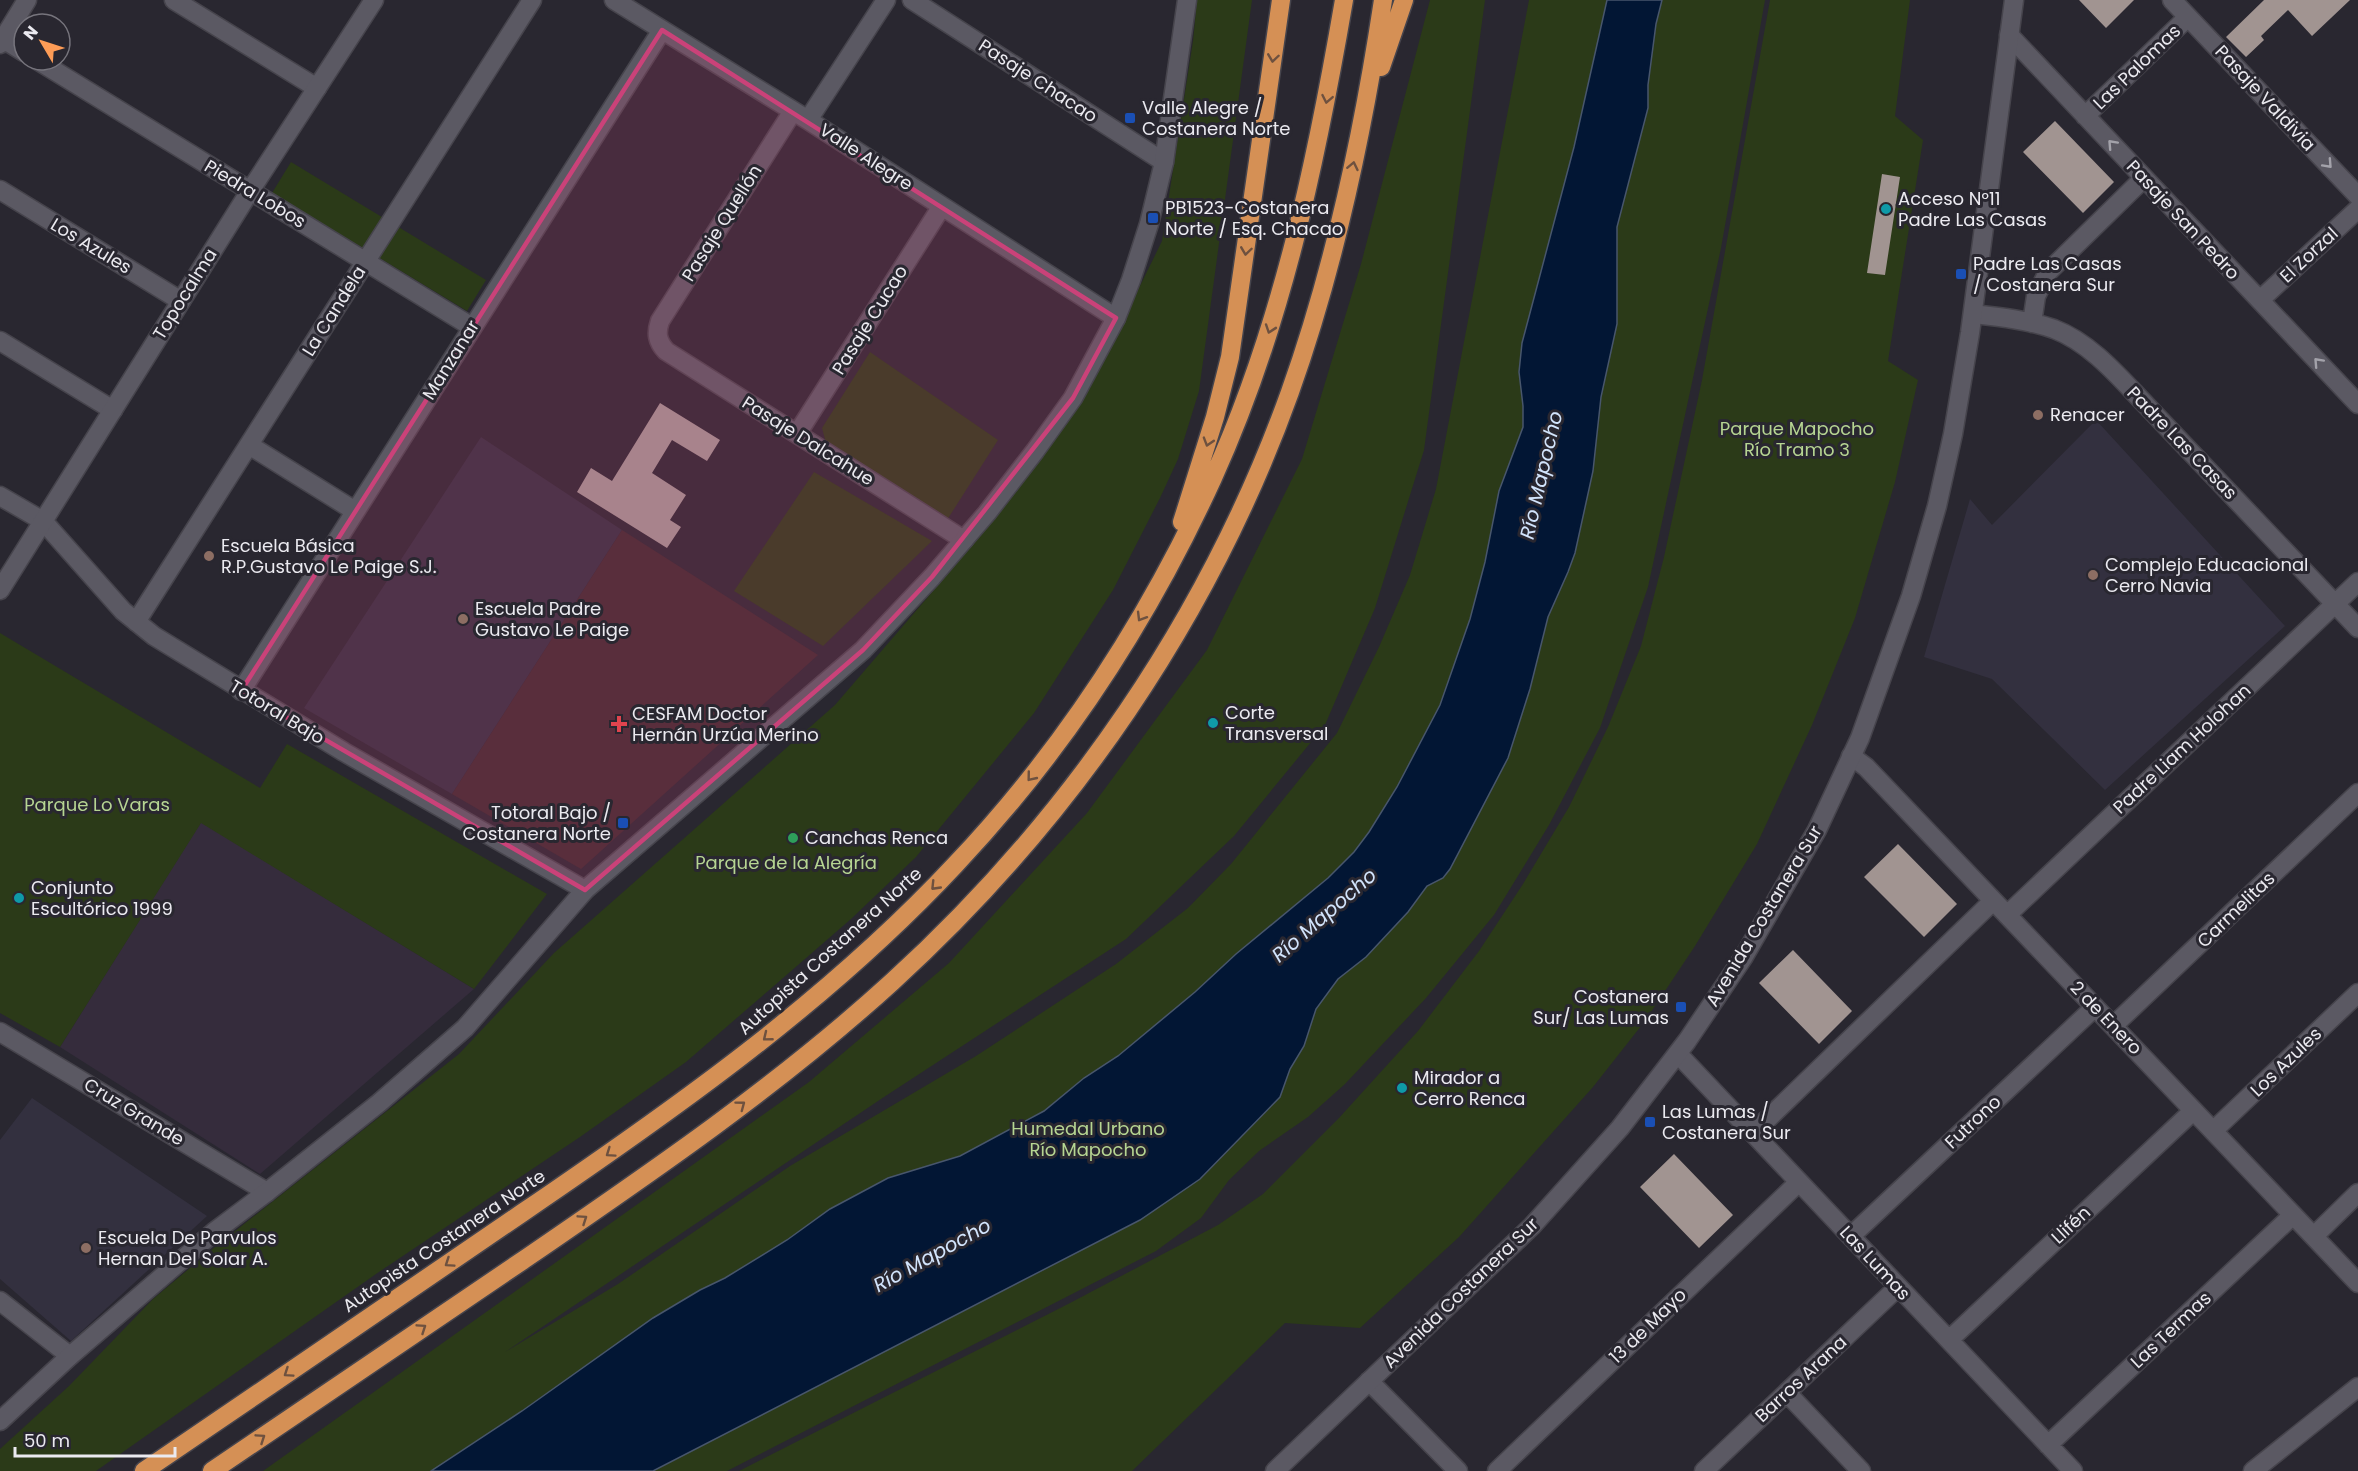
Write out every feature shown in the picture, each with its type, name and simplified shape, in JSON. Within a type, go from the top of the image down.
[{"type":"highway","points":[[1169,566],[1215,417],[1230,357],[1281,0]]},
{"type":"highway","name":"Autopista Costanera Norte","points":[[144,1471],[641,1131],[749,1051],[912,910],[956,865],[1035,772],[1093,692],[1139,620],[1169,566],[1230,437],[1272,321],[1304,204],[1330,85],[1344,0]]},
{"type":"highway","points":[[212,1471],[640,1180],[777,1078],[891,983],[966,910],[1037,831],[1105,742],[1162,657],[1234,527],[1279,421],[1313,322],[1341,222],[1361,126],[1383,0]]},
{"type":"highway","points":[[1361,126],[1404,0]]},
{"type":"street","points":[[1,40],[27,0]]},
{"type":"street","points":[[174,0],[317,88]]},
{"type":"street","name":"Topocalma","points":[[0,590],[250,191],[374,0]]},
{"type":"street","name":"La Candela","points":[[136,622],[532,0]]},
{"type":"street","name":"Valle Alegre","points":[[614,0],[1116,318]]},
{"type":"street","name":"Pasaje Quellón","points":[[657,336],[660,321],[800,116],[886,0]]},
{"type":"street","name":"Pasaje Chacao","points":[[912,0],[1164,162]]},
{"type":"street","points":[[0,1422],[70,1356],[214,1232],[379,1103],[465,1028],[585,890],[831,679],[905,606],[964,540],[1012,482],[1063,413],[1087,374],[1116,318],[1149,224],[1164,162],[1187,0]]},
{"type":"street","name":"Avenida Costanera Sur","points":[[1275,1471],[1532,1226],[1620,1128],[1678,1054],[1743,958],[1817,830],[1851,756],[1911,596],[1937,506],[1953,434],[1973,314],[2014,0]]},
{"type":"street","name":"Pasaje Valdivia","points":[[2172,0],[2358,196]]},
{"type":"street","name":"Las Palomas","points":[[2085,116],[2188,17]]},
{"type":"street","name":"Manzanar","points":[[241,691],[662,30]]},
{"type":"street","name":"Pasaje San Pedro","points":[[2009,35],[2358,404]]},
{"type":"street","name":"Piedra Lobos","points":[[57,72],[472,327]]},
{"type":"street","points":[[2032,323],[2036,296],[2048,272],[2144,178]]},
{"type":"street","name":"Los Azules","points":[[0,190],[181,301]]},
{"type":"street","name":"Pasaje Cucao","points":[[797,434],[942,206]]},
{"type":"street","name":"El Zorzal","points":[[2259,300],[2358,209]]},
{"type":"street","name":"Padre Las Casas","points":[[1973,314],[2032,323],[2066,335],[2086,348],[2112,370],[2358,628]]},
{"type":"street","name":"Pasaje Dalcahue","points":[[657,336],[666,351],[964,540]]},
{"type":"street","points":[[0,341],[113,410]]},
{"type":"street","points":[[249,445],[355,512]]},
{"type":"street","name":"Totoral Bajo","points":[[0,496],[43,521],[136,622],[184,656],[344,752],[585,890]]},
{"type":"street","name":"Padre Liam Holohan","points":[[2007,915],[2358,582]]},
{"type":"street","name":"2 de Enero","points":[[1851,756],[1866,767],[2358,1283]]},
{"type":"street","name":"Carmelitas","points":[[2113,1026],[2358,793]]},
{"type":"street","points":[[1753,1133],[1993,900]]},
{"type":"street","name":"Los Azules","points":[[2213,1131],[2358,993]]},
{"type":"street","name":"Futrono","points":[[1851,1236],[2095,1007]]},
{"type":"street","name":"Cruz Grande","points":[[0,1032],[267,1192]]},
{"type":"street","name":"Las Lumas","points":[[1678,1054],[2073,1471]]},
{"type":"street","name":"Llifén","points":[[1949,1340],[2193,1111]]},
{"type":"street","name":"13 de Mayo","points":[[1497,1471],[1799,1182]]},
{"type":"street","points":[[2313,1236],[2358,1193]]},
{"type":"street","name":"Las Termas","points":[[2048,1445],[2293,1215]]},
{"type":"street","name":"Barros Arana","points":[[1704,1471],[1898,1287]]},
{"type":"street","points":[[0,1301],[70,1356]]},
{"type":"street","points":[[1370,1381],[1458,1471]]},
{"type":"street","points":[[2253,1471],[2358,1387]]},
{"type":"street","points":[[1787,1393],[1861,1471]]},
{"type":"highlighted area","points":[[662,30],[1116,318],[1073,398],[932,577],[863,650],[585,890],[241,691]]},
{"type":"shaded area","name":"Complejo Educacional Cerro Navia","points":[[2096,420],[2285,626],[2105,790],[1992,679],[1924,657],[1970,499],[1992,525]]},
{"type":"shaded area","name":"Escuela Padre Gustavo Le Paige","points":[[481,437],[622,530],[452,794],[304,708]]},
{"type":"shaded area","name":"CESFAM Doctor Hernán Urzúa Merino","points":[[622,530],[818,655],[581,869],[452,794]]},
{"type":"shaded area","points":[[201,822],[474,989],[260,1174],[60,1047]]},
{"type":"shaded area","name":"Escuela De Parvulos Hernan Del Solar A.","points":[[32,1098],[207,1216],[71,1341],[0,1279],[0,1140]]},
{"type":"green space","name":"Parque de la Alegría","points":[[1197,0],[1252,0],[1199,391],[1178,459],[1113,590],[1034,713],[916,857],[851,919],[686,1062],[580,1137],[376,1274],[96,1471],[0,1471],[0,1449],[69,1386],[153,1299],[215,1247],[459,1054],[554,953],[835,705],[983,533],[1091,386],[1162,241],[1193,41]]},
{"type":"green space","name":"Humedal Urbano Río Mapocho","points":[[1430,0],[1485,0],[1424,450],[1375,608],[1325,725],[1234,836],[1126,939],[884,1097],[505,1352],[618,1284],[790,1166],[976,1056],[1116,964],[1188,908],[1231,864],[1337,733],[1379,647],[1410,575],[1436,489],[1529,0],[1765,0],[1721,248],[1648,587],[1600,728],[1549,825],[1494,915],[1426,998],[1345,1084],[1308,1117],[1259,1151],[1229,1180],[1201,1218],[1156,1251],[727,1471],[263,1471],[809,1082],[949,963],[1087,813],[1207,650],[1302,459],[1361,264]]},
{"type":"green space","name":"Parque Mapocho Río Tramo 3","points":[[1770,0],[1910,0],[1895,116],[1923,140],[1888,361],[1918,380],[1895,482],[1855,618],[1812,725],[1757,844],[1695,946],[1645,1021],[1593,1087],[1459,1237],[1360,1328],[1285,1323],[1132,1471],[739,1471],[1218,1225],[1263,1194],[1339,1118],[1418,1031],[1479,951],[1523,884],[1569,807],[1608,727],[1641,646],[1664,557],[1702,380]]},
{"type":"green space","points":[[291,162],[486,280],[467,311],[272,193]]},
{"type":"green space","points":[[870,352],[998,440],[947,520],[826,443],[822,428]]},
{"type":"green space","points":[[814,472],[932,541],[823,646],[734,591]]},
{"type":"green space","name":"Parque Lo Varas","points":[[0,633],[260,788],[287,744],[547,894],[474,989],[201,823],[60,1047],[0,1013]]},
{"type":"water","name":"Río Mapocho","points":[[1607,0],[1662,0],[1656,24],[1648,85],[1648,108],[1617,227],[1617,324],[1601,397],[1593,471],[1575,553],[1548,617],[1530,689],[1508,758],[1450,869],[1443,878],[1427,886],[1408,912],[1366,957],[1338,979],[1316,1009],[1304,1046],[1290,1069],[1280,1097],[1200,1179],[1140,1220],[653,1471],[431,1471],[522,1411],[653,1318],[787,1240],[830,1209],[888,1178],[960,1156],[1044,1111],[1084,1078],[1118,1056],[1195,992],[1236,954],[1328,878],[1354,852],[1397,787],[1440,705],[1470,619],[1485,562],[1499,491],[1523,427],[1519,372],[1522,343],[1574,147]]},
{"type":"building","points":[[2079,0],[2134,0],[2106,28]]},
{"type":"building","points":[[2264,0],[2350,0],[2312,36],[2288,10],[2261,36],[2264,40],[2246,57],[2226,37]]},
{"type":"building","points":[[2055,121],[2114,182],[2083,213],[2023,152]]},
{"type":"building","name":"Acceso N°11 Padre Las Casas","points":[[1882,174],[1900,177],[1885,275],[1867,273]]},
{"type":"building","points":[[660,403],[720,440],[707,461],[672,440],[652,473],[686,495],[670,520],[681,527],[667,548],[577,492],[591,468],[612,481]]},
{"type":"building","points":[[1898,844],[1957,904],[1924,937],[1864,877]]},
{"type":"building","points":[[1793,950],[1852,1011],[1819,1044],[1759,983]]},
{"type":"building","points":[[1674,1154],[1733,1215],[1699,1248],[1640,1187]]},
{"type":"place","name":"Valle Alegre / Costanera Norte","points":[[1130,118]]},
{"type":"place","name":"Acceso N°11 Padre Las Casas","points":[[1886,209]]},
{"type":"place","name":"PB1523-Costanera Norte / Esq. Chacao","points":[[1153,218]]},
{"type":"place","name":"Padre Las Casas / Costanera Sur","points":[[1961,274]]},
{"type":"place","name":"Renacer","points":[[2038,415]]},
{"type":"place","name":"Escuela Básica R.P.Gustavo Le Paige S.J.","points":[[209,556]]},
{"type":"place","name":"Complejo Educacional Cerro Navia","points":[[2093,575]]},
{"type":"place","name":"Escuela Padre Gustavo Le Paige","points":[[463,619]]},
{"type":"place","name":"Corte Transversal","points":[[1213,723]]},
{"type":"place","name":"CESFAM Doctor Hernán Urzúa Merino","points":[[619,724]]},
{"type":"place","name":"Totoral Bajo / Costanera Norte","points":[[623,823]]},
{"type":"place","name":"Canchas Renca","points":[[793,838]]},
{"type":"place","name":"Conjunto Escultórico 1999","points":[[19,898]]},
{"type":"place","name":"Costanera Sur/ Las Lumas","points":[[1681,1007]]},
{"type":"place","name":"Mirador a Cerro Renca","points":[[1402,1088]]},
{"type":"place","name":"Las Lumas / Costanera Sur","points":[[1650,1122]]},
{"type":"place","name":"Escuela De Parvulos Hernan Del Solar A.","points":[[86,1248]]}]
